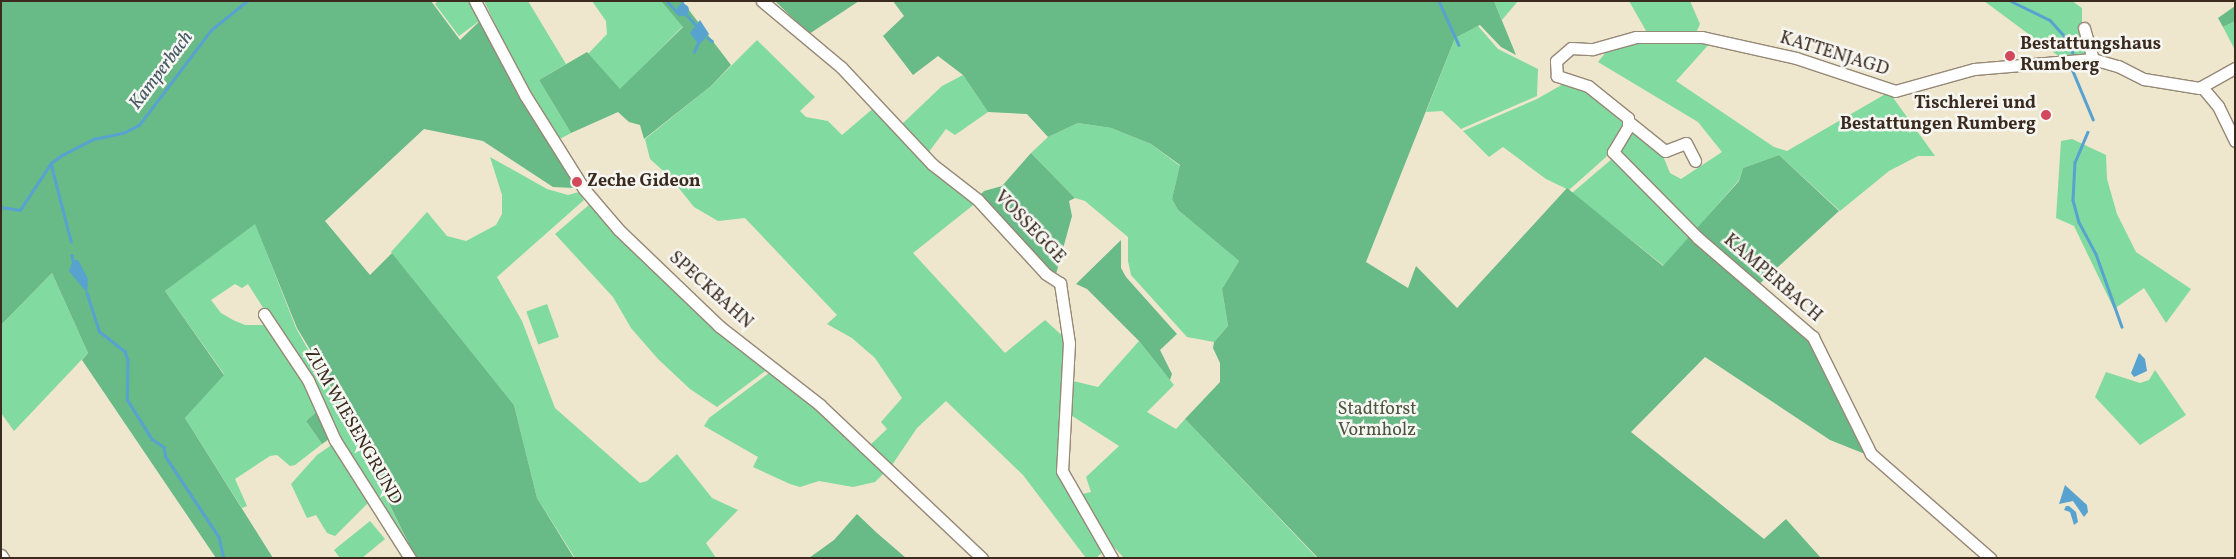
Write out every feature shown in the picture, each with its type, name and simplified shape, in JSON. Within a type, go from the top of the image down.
[{"type":"street","name":"SPECKBAHN","points":[[475,1],[534,110],[584,189],[619,230],[719,326],[813,400],[982,558]]},
{"type":"street","name":"VOSSEGGE","points":[[762,1],[840,67],[932,164],[978,200],[1046,274],[1060,283],[1068,343],[1062,471],[1112,558]]},
{"type":"street","points":[[2084,28],[2092,59]]},
{"type":"street","name":"KATTENJAGD","points":[[1629,122],[1594,90],[1557,76],[1556,61],[1571,48],[1592,49],[1636,37],[1678,35],[1702,37],[1796,58],[1895,91],[1974,70],[2092,59],[2118,66],[2144,79],[2202,87]]},
{"type":"street","points":[[2235,68],[2202,87],[2218,106],[2235,141]]},
{"type":"street","points":[[1629,122],[1666,151],[1686,143],[1695,161]]},
{"type":"street","name":"KAMPERBACH","points":[[1629,122],[1613,152],[1698,238],[1813,337],[1871,454],[1990,558]]},
{"type":"street","name":"ZUM WIESENGRUND","points":[[264,314],[308,380],[335,440],[410,558]]},
{"type":"green space","points":[[1,1],[431,1],[460,40],[482,19],[576,184],[574,188],[553,187],[483,141],[424,129],[325,221],[370,275],[392,253],[514,405],[537,498],[574,558],[416,558],[323,371],[297,328],[255,224],[165,291],[224,375],[185,418],[273,558],[216,558],[82,360],[88,353],[52,273],[1,325]]},
{"type":"green space","points":[[438,1],[469,1],[482,19],[459,36],[435,4]]},
{"type":"green space","points":[[484,1],[528,1],[566,64],[539,80],[571,133],[558,140],[518,72]]},
{"type":"green space","points":[[592,1],[661,1],[683,26],[620,90],[588,54],[607,34],[606,21]]},
{"type":"green space","points":[[661,1],[682,1],[731,65],[711,86],[644,139],[640,125],[629,122],[618,112],[571,133],[539,80],[587,52],[620,89],[683,27]]},
{"type":"green space","points":[[775,1],[859,1],[809,34]]},
{"type":"green space","name":"Stadtforst Vormholz","points":[[893,1],[1494,1],[1516,55],[1501,47],[1480,25],[1455,38],[1366,262],[1408,288],[1416,266],[1457,308],[1567,188],[1663,266],[1739,181],[1743,168],[1779,155],[1839,211],[1755,288],[1812,338],[1870,456],[1830,440],[1705,357],[1631,432],[1764,539],[1786,519],[1821,558],[1318,558],[1185,419],[1220,382],[1220,363],[1213,348],[1214,342],[1228,326],[1222,289],[1239,261],[1178,210],[1172,199],[1180,165],[1151,144],[1111,128],[1078,123],[1048,137],[1027,114],[988,112],[963,75],[938,56],[913,75],[883,36],[904,16]]},
{"type":"green space","points":[[1494,1],[1518,1],[1502,20]]},
{"type":"green space","points":[[1629,1],[1690,1],[1700,24],[1695,35],[1649,36]]},
{"type":"green space","points":[[1984,1],[2072,1],[2082,8],[2082,31],[2090,56],[2064,60]]},
{"type":"green space","points":[[2235,6],[2235,21],[2223,27],[2218,18]]},
{"type":"green space","points":[[2235,21],[2235,50],[2223,27]]},
{"type":"green space","points":[[1478,26],[1498,49],[1538,69],[1537,96],[1461,129],[1442,111],[1426,112],[1455,38]]},
{"type":"green space","points":[[757,40],[815,97],[800,111],[806,117],[828,121],[842,135],[876,106],[977,202],[913,253],[1005,353],[1045,320],[1066,339],[1059,468],[1106,549],[1096,558],[1086,558],[1023,475],[946,401],[917,428],[890,468],[869,446],[887,429],[881,422],[902,398],[875,358],[852,338],[827,324],[837,315],[745,218],[718,221],[694,207],[670,177],[650,159],[645,139],[711,86]]},
{"type":"green space","points":[[1631,40],[1711,42],[1676,81],[1774,147],[1787,151],[1889,92],[1935,156],[1918,156],[1889,171],[1840,211],[1779,155],[1743,168],[1739,180],[1694,232],[1618,153],[1631,126],[1661,151],[1670,173],[1681,179],[1722,152],[1698,122],[1598,62],[1610,47]]},
{"type":"green space","points":[[963,75],[988,112],[955,135],[946,129],[928,153],[901,125],[942,86]]},
{"type":"green space","points":[[1565,83],[1594,93],[1626,124],[1606,157],[1569,190],[1546,179],[1503,147],[1489,157],[1463,131],[1537,99]]},
{"type":"green space","points":[[1078,123],[1111,128],[1151,144],[1180,166],[1172,199],[1178,210],[1239,261],[1222,289],[1228,326],[1214,342],[1187,337],[1131,275],[1128,261],[1128,237],[1085,201],[1075,198],[1031,153],[1048,137]]},
{"type":"green space","points":[[2072,139],[2106,155],[2107,179],[2117,214],[2136,252],[2191,289],[2166,323],[2144,288],[2114,309],[2074,226],[2056,218],[2061,141]]},
{"type":"green space","points":[[1031,153],[1075,198],[1069,201],[1072,216],[1056,274],[1049,274],[978,197],[984,191],[1002,186]]},
{"type":"green space","points":[[490,157],[547,189],[568,195],[579,192],[584,200],[497,277],[522,321],[555,408],[640,483],[647,481],[677,454],[712,498],[738,510],[706,543],[716,558],[575,558],[537,498],[514,405],[391,252],[427,212],[447,236],[466,241],[496,225],[502,214],[502,195]]},
{"type":"green space","points":[[1613,158],[1692,234],[1664,266],[1572,193]]},
{"type":"green space","points":[[590,204],[768,369],[717,407],[690,389],[658,359],[631,328],[613,297],[555,234]]},
{"type":"green space","points":[[255,223],[296,328],[337,401],[416,558],[412,558],[364,484],[292,353],[248,284],[242,288],[235,284],[211,300],[221,313],[233,320],[245,325],[268,325],[320,409],[306,421],[322,444],[295,465],[290,466],[277,455],[270,456],[235,479],[247,506],[242,508],[185,418],[224,374],[165,291]]},
{"type":"green space","points":[[1121,240],[1121,268],[1126,277],[1177,334],[1160,350],[1172,374],[1170,380],[1139,341],[1087,289],[1076,284]]},
{"type":"green space","points":[[52,273],[88,353],[14,431],[1,413],[1,325]]},
{"type":"green space","points":[[547,304],[559,337],[538,344],[526,312]]},
{"type":"green space","points":[[1139,341],[1174,385],[1147,412],[1176,429],[1185,419],[1317,558],[1124,558],[1112,545],[1109,547],[1078,495],[1091,492],[1086,477],[1119,446],[1066,412],[1069,380],[1098,387]]},
{"type":"green space","points":[[773,370],[885,472],[875,482],[853,487],[819,481],[800,487],[790,484],[753,467],[758,457],[704,426],[709,418]]},
{"type":"green space","points":[[2155,370],[2186,415],[2140,445],[2095,397],[2106,372],[2140,383],[2149,380]]},
{"type":"green space","points":[[320,409],[332,437],[322,444],[306,421]]},
{"type":"green space","points":[[333,444],[371,500],[335,536],[327,533],[316,515],[307,518],[291,484],[317,455]]},
{"type":"green space","points":[[857,514],[906,558],[809,558],[834,540]]},
{"type":"green space","points":[[370,521],[385,539],[362,558],[340,558],[334,550]]},
{"type":"water","points":[[681,4],[685,4],[689,10],[685,16],[681,16],[677,12],[677,8]]},
{"type":"water","points":[[700,20],[709,34],[699,45],[690,33]]},
{"type":"water","points":[[73,260],[78,260],[88,279],[87,293],[69,271]]},
{"type":"water","points":[[2139,353],[2145,359],[2147,371],[2134,377],[2131,373]]},
{"type":"water","points":[[2065,485],[2087,505],[2088,512],[2084,517],[2073,501],[2059,504]]},
{"type":"water","points":[[2066,506],[2069,506],[2076,512],[2078,522],[2074,525],[2070,512],[2064,510]]},
{"type":"waterway","name":"Kamperbach","points":[[1,207],[20,210],[51,163],[62,155],[94,139],[123,133],[139,125],[211,30],[247,1]]},
{"type":"waterway","points":[[667,1],[679,14]]},
{"type":"waterway","points":[[1439,1],[1459,45]]},
{"type":"waterway","points":[[2011,1],[2050,20],[2069,41],[2074,57]]},
{"type":"waterway","points":[[687,15],[695,24]]},
{"type":"waterway","points":[[708,38],[712,41]]},
{"type":"waterway","points":[[694,52],[697,45]]},
{"type":"waterway","points":[[2070,64],[2093,119]]},
{"type":"waterway","points":[[2088,132],[2075,162],[2073,200],[2079,222],[2096,254],[2122,327]]},
{"type":"waterway","points":[[51,163],[71,241]]},
{"type":"waterway","points":[[72,255],[73,260]]},
{"type":"waterway","points":[[87,293],[99,331],[125,351],[128,360],[127,399],[152,439],[164,447],[166,457],[219,537],[224,558]]},
{"type":"place","name":"Bestattungshaus Rumberg","points":[[2010,56]]},
{"type":"place","name":"Tischlerei und Bestattungen Rumberg","points":[[2046,115]]},
{"type":"place","name":"Zeche Gideon","points":[[577,182]]}]
